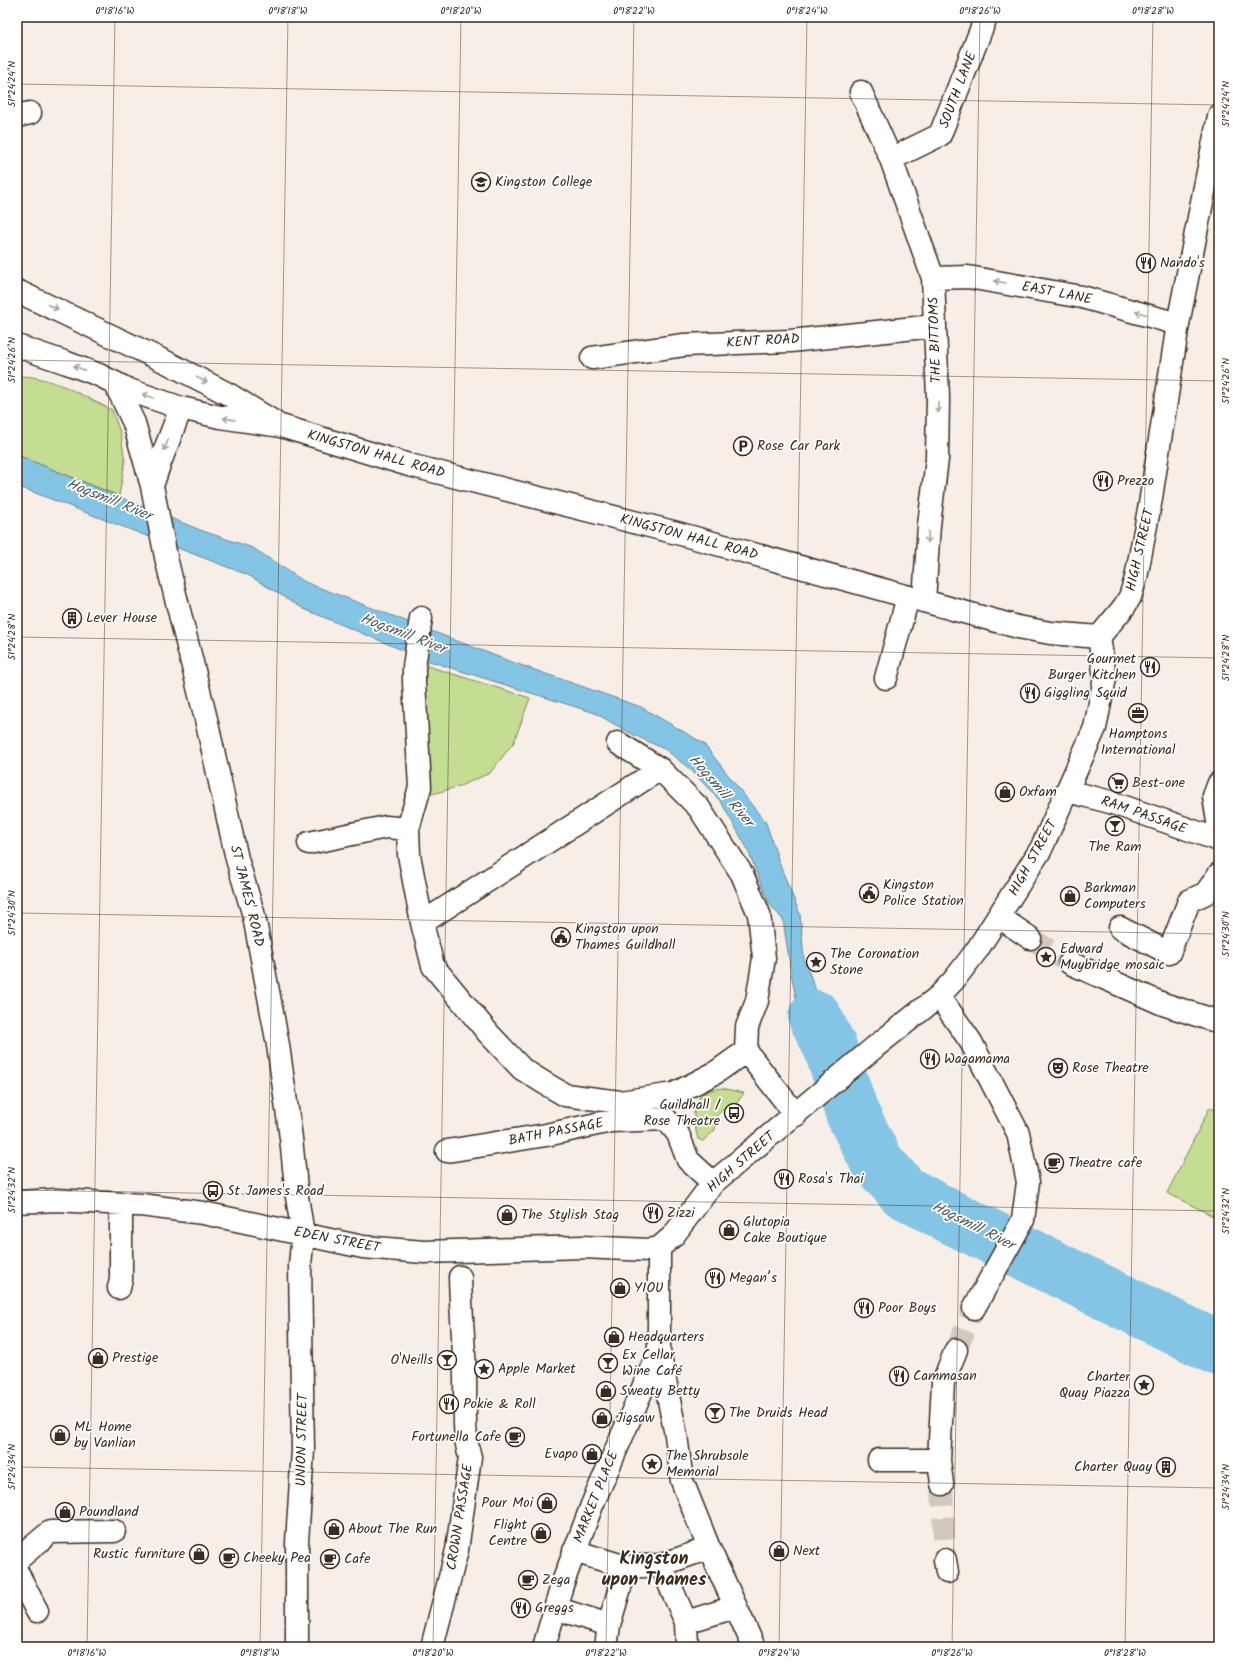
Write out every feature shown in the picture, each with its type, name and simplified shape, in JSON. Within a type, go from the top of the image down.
[{"type":"street","name":"SOUTH LANE","points":[[891,159],[940,135],[986,17]]},
{"type":"street","name":"THE BITTOMS","points":[[862,92],[891,159],[933,278],[938,398],[937,459],[929,525],[916,599],[886,678]]},
{"type":"street","name":"HIGH STREET","points":[[659,1248],[673,1236],[713,1183],[875,1047],[885,1041],[939,996],[954,980],[977,950],[1041,849],[1068,791],[1094,728],[1105,678],[1099,637],[1124,607],[1130,597],[1136,578],[1150,504],[1178,324],[1219,116]]},
{"type":"street","name":"EAST LANE","points":[[933,278],[968,277],[1014,285],[1082,298],[1178,324]]},
{"type":"street","name":"KINGSTON HALL ROAD","points":[[17,291],[174,366],[228,394],[281,426]]},
{"type":"street","name":"KENT ROAD","points":[[592,358],[684,345],[790,341],[934,326]]},
{"type":"street","name":"KINGSTON HALL ROAD","points":[[17,346],[67,363],[129,390],[181,408],[220,417],[281,426],[409,465],[677,533],[1018,627],[1099,637]]},
{"type":"street","name":"ST JAMES' ROAD","points":[[115,383],[134,423],[153,489],[167,562],[206,719],[238,859],[254,916],[278,1045],[303,1234]]},
{"type":"street","points":[[153,489],[159,465],[181,408]]},
{"type":"street","points":[[421,620],[414,667],[420,787],[408,829],[409,855],[422,923],[433,966],[489,1034],[522,1069],[565,1095],[620,1102],[674,1094],[714,1073],[746,1051]]},
{"type":"street","points":[[618,743],[660,769],[699,808],[742,874],[759,914],[764,958],[758,1001],[747,1026],[746,1051],[796,1114]]},
{"type":"street","points":[[422,923],[660,769]]},
{"type":"street","points":[[1219,783],[1214,796],[1219,828]]},
{"type":"street","name":"RAM PASSAGE","points":[[1068,791],[1110,802],[1219,840]]},
{"type":"street","points":[[309,843],[386,827],[408,829]]},
{"type":"street","points":[[1120,928],[1169,953],[1189,901],[1206,893],[1219,874]]},
{"type":"street","points":[[999,917],[1030,938]]},
{"type":"street","points":[[1070,963],[1162,1004],[1219,1022]]},
{"type":"street","points":[[939,996],[971,1042],[1018,1133],[1028,1182],[1023,1220],[974,1308]]},
{"type":"street","name":"BATH PASSAGE","points":[[447,1151],[546,1135],[611,1121],[666,1119],[678,1134],[688,1160],[713,1183]]},
{"type":"street","name":"EDEN STREET","points":[[17,1202],[58,1200],[141,1205],[203,1213],[363,1247],[424,1252],[582,1247],[649,1250],[659,1248]]},
{"type":"street","points":[[119,1288],[121,1279],[121,1204]]},
{"type":"street","name":"UNION STREET","points":[[297,1647],[298,1542],[303,1450],[300,1265],[303,1234]]},
{"type":"street","name":"MARKET PLACE","points":[[659,1248],[659,1351],[676,1434],[682,1481],[709,1548],[754,1647]]},
{"type":"street","name":"CROWN PASSAGE","points":[[432,1647],[457,1550],[470,1457],[466,1444],[464,1422],[465,1380],[460,1277]]},
{"type":"street","points":[[942,1484],[939,1460],[943,1382],[956,1350]]},
{"type":"street","name":"MARKET PLACE","points":[[544,1647],[574,1551],[592,1505],[659,1351]]},
{"type":"street","points":[[879,1460],[939,1460]]},
{"type":"street","points":[[17,1560],[50,1532],[114,1531]]},
{"type":"street","points":[[574,1551],[626,1567],[661,1565],[709,1548]]},
{"type":"street","points":[[661,1565],[686,1622],[687,1647]]},
{"type":"street","points":[[606,1647],[609,1625],[626,1567]]},
{"type":"street","points":[[17,1572],[37,1611]]},
{"type":"street","points":[[686,1622],[735,1607]]},
{"type":"street","points":[[555,1608],[609,1625]]},
{"type":"green space","points":[[17,376],[42,379],[66,387],[112,410],[121,435],[125,462],[119,496],[17,455]]},
{"type":"green space","points":[[424,665],[530,698],[514,742],[490,773],[460,786],[429,795],[425,765]]},
{"type":"green space","points":[[722,1088],[744,1093],[734,1107],[726,1107],[716,1116],[715,1130],[703,1141],[698,1139],[694,1120],[695,1105],[698,1099],[704,1094],[711,1090]]},
{"type":"green space","points":[[1210,1107],[1219,1112],[1219,1219],[1167,1193]]},
{"type":"water","points":[[17,455],[200,530],[253,548],[305,582],[509,661],[641,707],[703,743],[766,823],[781,868],[800,914],[804,959],[829,1025],[810,1044],[801,1020],[792,979],[783,920],[769,903],[747,848],[721,802],[691,770],[666,750],[628,732],[595,713],[426,660],[304,609],[248,575],[17,486]]},
{"type":"water","points":[[858,1104],[905,1172],[999,1215],[981,1249],[888,1199],[866,1180],[836,1121]]},
{"type":"water","points":[[1036,1229],[1219,1325],[1219,1368],[1016,1265]]},
{"type":"waterway","name":"Hogsmill River","points":[[815,1017],[830,1047],[852,1113],[877,1162],[904,1192],[949,1216],[1219,1349]]},
{"type":"tunnel","points":[[1030,938],[1070,963]]},
{"type":"tunnel","points":[[956,1350],[974,1308]]},
{"type":"tunnel","points":[[942,1484],[945,1560]]},
{"type":"place","name":"Kingston College","points":[[481,182]]},
{"type":"place","name":"Nando's","points":[[1146,263]]},
{"type":"place","name":"Rose Car Park","points":[[743,446]]},
{"type":"place","name":"Prezzo","points":[[1103,481]]},
{"type":"place","name":"Lever House","points":[[72,618]]},
{"type":"place","name":"Gourmet Burger Kitchen","points":[[1150,667]]},
{"type":"place","name":"Giggling Squid","points":[[1030,693]]},
{"type":"place","name":"Hamptons International","points":[[1138,713]]},
{"type":"place","name":"Best-one","points":[[1118,783]]},
{"type":"place","name":"Oxfam","points":[[1005,792]]},
{"type":"place","name":"The Ram","points":[[1115,826]]},
{"type":"place","name":"Kingston Police Station","points":[[869,893]]},
{"type":"place","name":"Barkman Computers","points":[[1070,896]]},
{"type":"place","name":"Kingston upon Thames Guildhall","points":[[561,937]]},
{"type":"place","name":"Edward Muybridge mosaic","points":[[1046,957]]},
{"type":"place","name":"The Coronation Stone","points":[[816,962]]},
{"type":"place","name":"Wagamama","points":[[930,1059]]},
{"type":"place","name":"Rose Theatre","points":[[1058,1068]]},
{"type":"place","name":"Guildhall / Rose Theatre","points":[[734,1113]]},
{"type":"place","name":"Theatre cafe","points":[[1054,1163]]},
{"type":"place","name":"Rosa's Thai","points":[[784,1179]]},
{"type":"place","name":"St James's Road","points":[[213,1191]]},
{"type":"place","name":"Zizzi","points":[[653,1213]]},
{"type":"place","name":"The Stylish Stag","points":[[507,1215]]},
{"type":"place","name":"Glutopia Cake Boutique","points":[[729,1230]]},
{"type":"place","name":"Megan’s","points":[[715,1278]]},
{"type":"place","name":"YIOU","points":[[620,1288]]},
{"type":"place","name":"Poor Boys","points":[[864,1308]]},
{"type":"place","name":"Headquarters","points":[[614,1337]]},
{"type":"place","name":"Prestige","points":[[98,1358]]},
{"type":"place","name":"O'Neills","points":[[447,1360]]},
{"type":"place","name":"Ex Cellar Wine Café","points":[[608,1363]]},
{"type":"place","name":"Apple Market","points":[[484,1369]]},
{"type":"place","name":"Cammasan","points":[[899,1376]]},
{"type":"place","name":"Charter Quay Piazza","points":[[1144,1385]]},
{"type":"place","name":"Sweaty Betty","points":[[606,1391]]},
{"type":"place","name":"Pokie & Roll","points":[[449,1404]]},
{"type":"place","name":"The Druids Head","points":[[715,1413]]},
{"type":"place","name":"Jigsaw","points":[[602,1418]]},
{"type":"place","name":"ML Home by Vanlian","points":[[60,1435]]},
{"type":"place","name":"Fortunella Cafe","points":[[515,1437]]},
{"type":"place","name":"Evapo","points":[[592,1454]]},
{"type":"place","name":"The Shrubsole Memorial","points":[[652,1464]]},
{"type":"place","name":"Charter Quay","points":[[1166,1467]]},
{"type":"place","name":"Pour Moi","points":[[547,1503]]},
{"type":"place","name":"Poundland","points":[[65,1512]]},
{"type":"place","name":"About The Run","points":[[334,1529]]},
{"type":"place","name":"Flight Centre","points":[[541,1533]]},
{"type":"place","name":"Next","points":[[779,1551]]},
{"type":"place","name":"Rustic furniture","points":[[199,1554]]},
{"type":"place","name":"Cheeky Pea","points":[[229,1558]]},
{"type":"place","name":"Cafe","points":[[330,1559]]},
{"type":"place","name":"Zega","points":[[528,1580]]},
{"type":"place","name":"Greggs","points":[[521,1608]]},
{"type":"district","name":"Kingston upon Thames","points":[[654,1569]]}]
